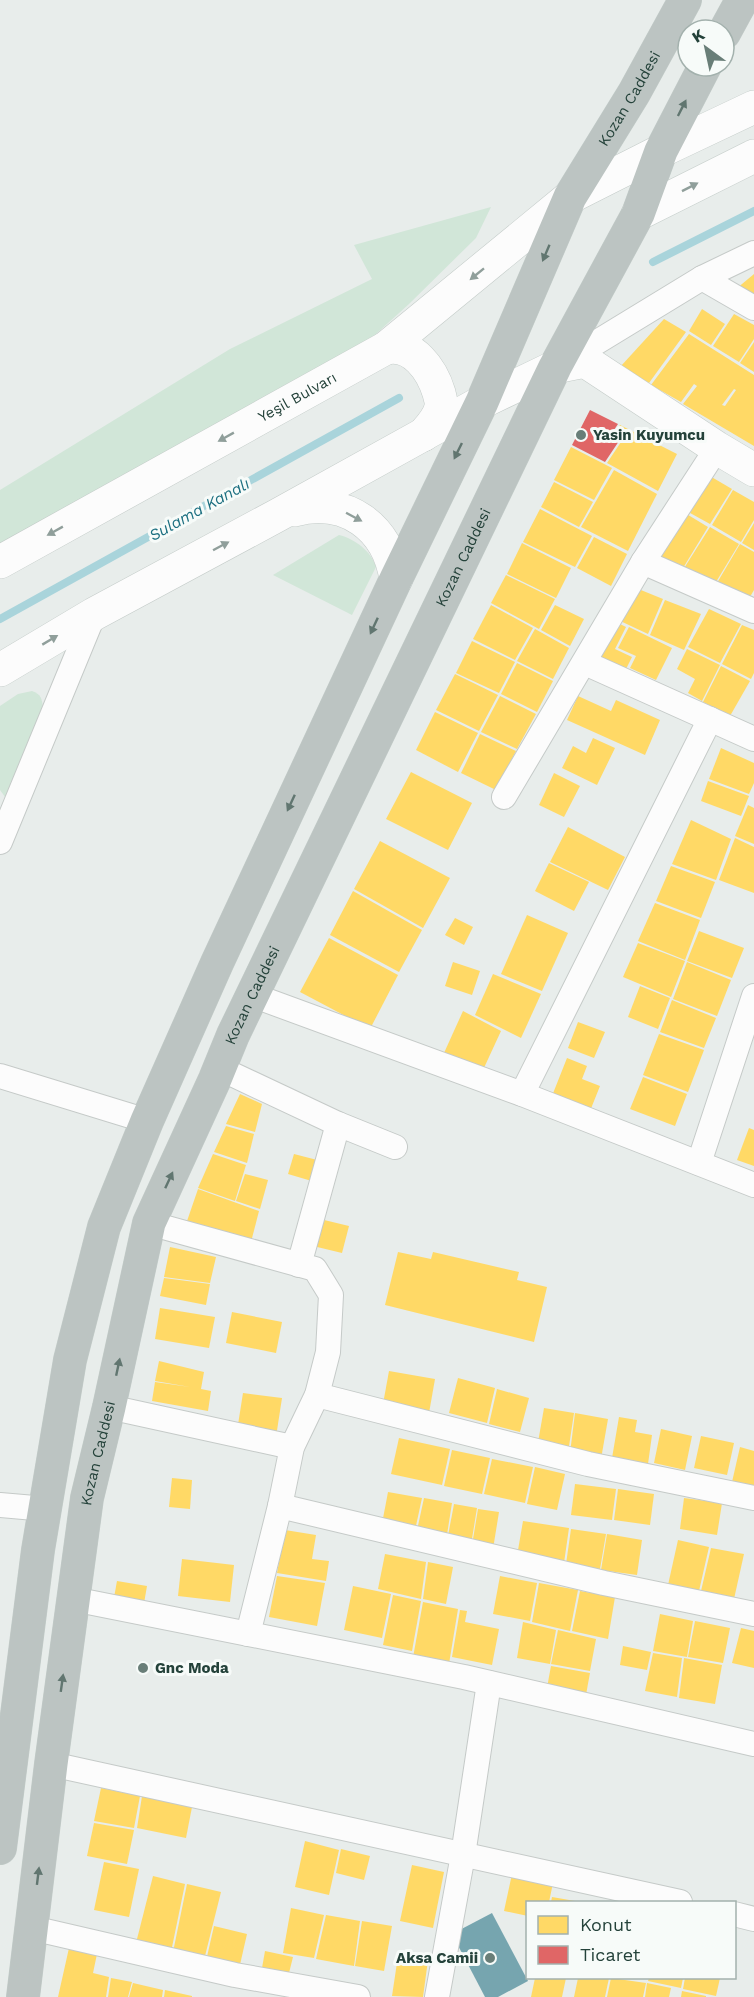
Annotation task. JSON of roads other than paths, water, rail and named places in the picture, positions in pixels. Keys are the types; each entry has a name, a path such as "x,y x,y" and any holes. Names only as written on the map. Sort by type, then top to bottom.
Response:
{"highway":[{"name":"Kozan Caddesi","path":"0,1848 7,1733 70,1360 104,1227 147,1121 217,963 396,579 482,402 570,197 634,93 685,0"},
{"path":"732,18 742,0"},
{"name":"Kozan Caddesi","path":"23,1997 51,1764 87,1498 149,1223 252,995 555,368 638,214 661,151 699,78"}],"main road":[{"name":"Yeşil Bulvarı","path":"0,562 386,348 570,197 754,107"},
{"path":"638,214 754,156"},
{"path":"386,348 395,346 421,359 437,388 442,405 437,418 423,435"},
{"path":"0,670 94,614 482,402 555,368 585,361 754,470"},
{"path":"278,515 310,506 332,507 355,516 377,535 394,566 396,579"}],"street":[{"path":"555,368 702,278 754,253"},
{"path":"702,278 754,308"},
{"path":"504,796 643,562 717,448"},
{"path":"643,562 754,611"},
{"path":"0,842 94,614"},
{"path":"585,663 754,739"},
{"path":"522,1094 710,719"},
{"path":"252,995 522,1094 754,1185"},
{"path":"699,1162 754,996"},
{"path":"219,1068 338,1124 395,1147"},
{"path":"0,1076 147,1121"},
{"path":"299,1265 338,1124"},
{"path":"149,1223 315,1269 331,1295 328,1352 317,1395 292,1447 280,1506 248,1634"},
{"path":"317,1395 588,1464 754,1498"},
{"path":"109,1407 292,1447"},
{"path":"0,1504 46,1509"},
{"path":"280,1506 604,1583 754,1614"},
{"path":"73,1599 489,1683 754,1743"},
{"path":"437,1997 463,1855 489,1683"},
{"path":"51,1764 675,1901"},
{"path":"736,1914 754,1919"},
{"path":"32,1928 235,1975 358,1997"}],"waterway":[{"path":"653,262 754,211"},
{"name":"Sulama Kanalı","path":"0,619 399,398"}],"place":[{"name":"Yasin Kuyumcu","path":"581,435"},
{"name":"Gnc Moda","path":"143,1668"},
{"name":"Aksa Camii","path":"490,1958"}]}
